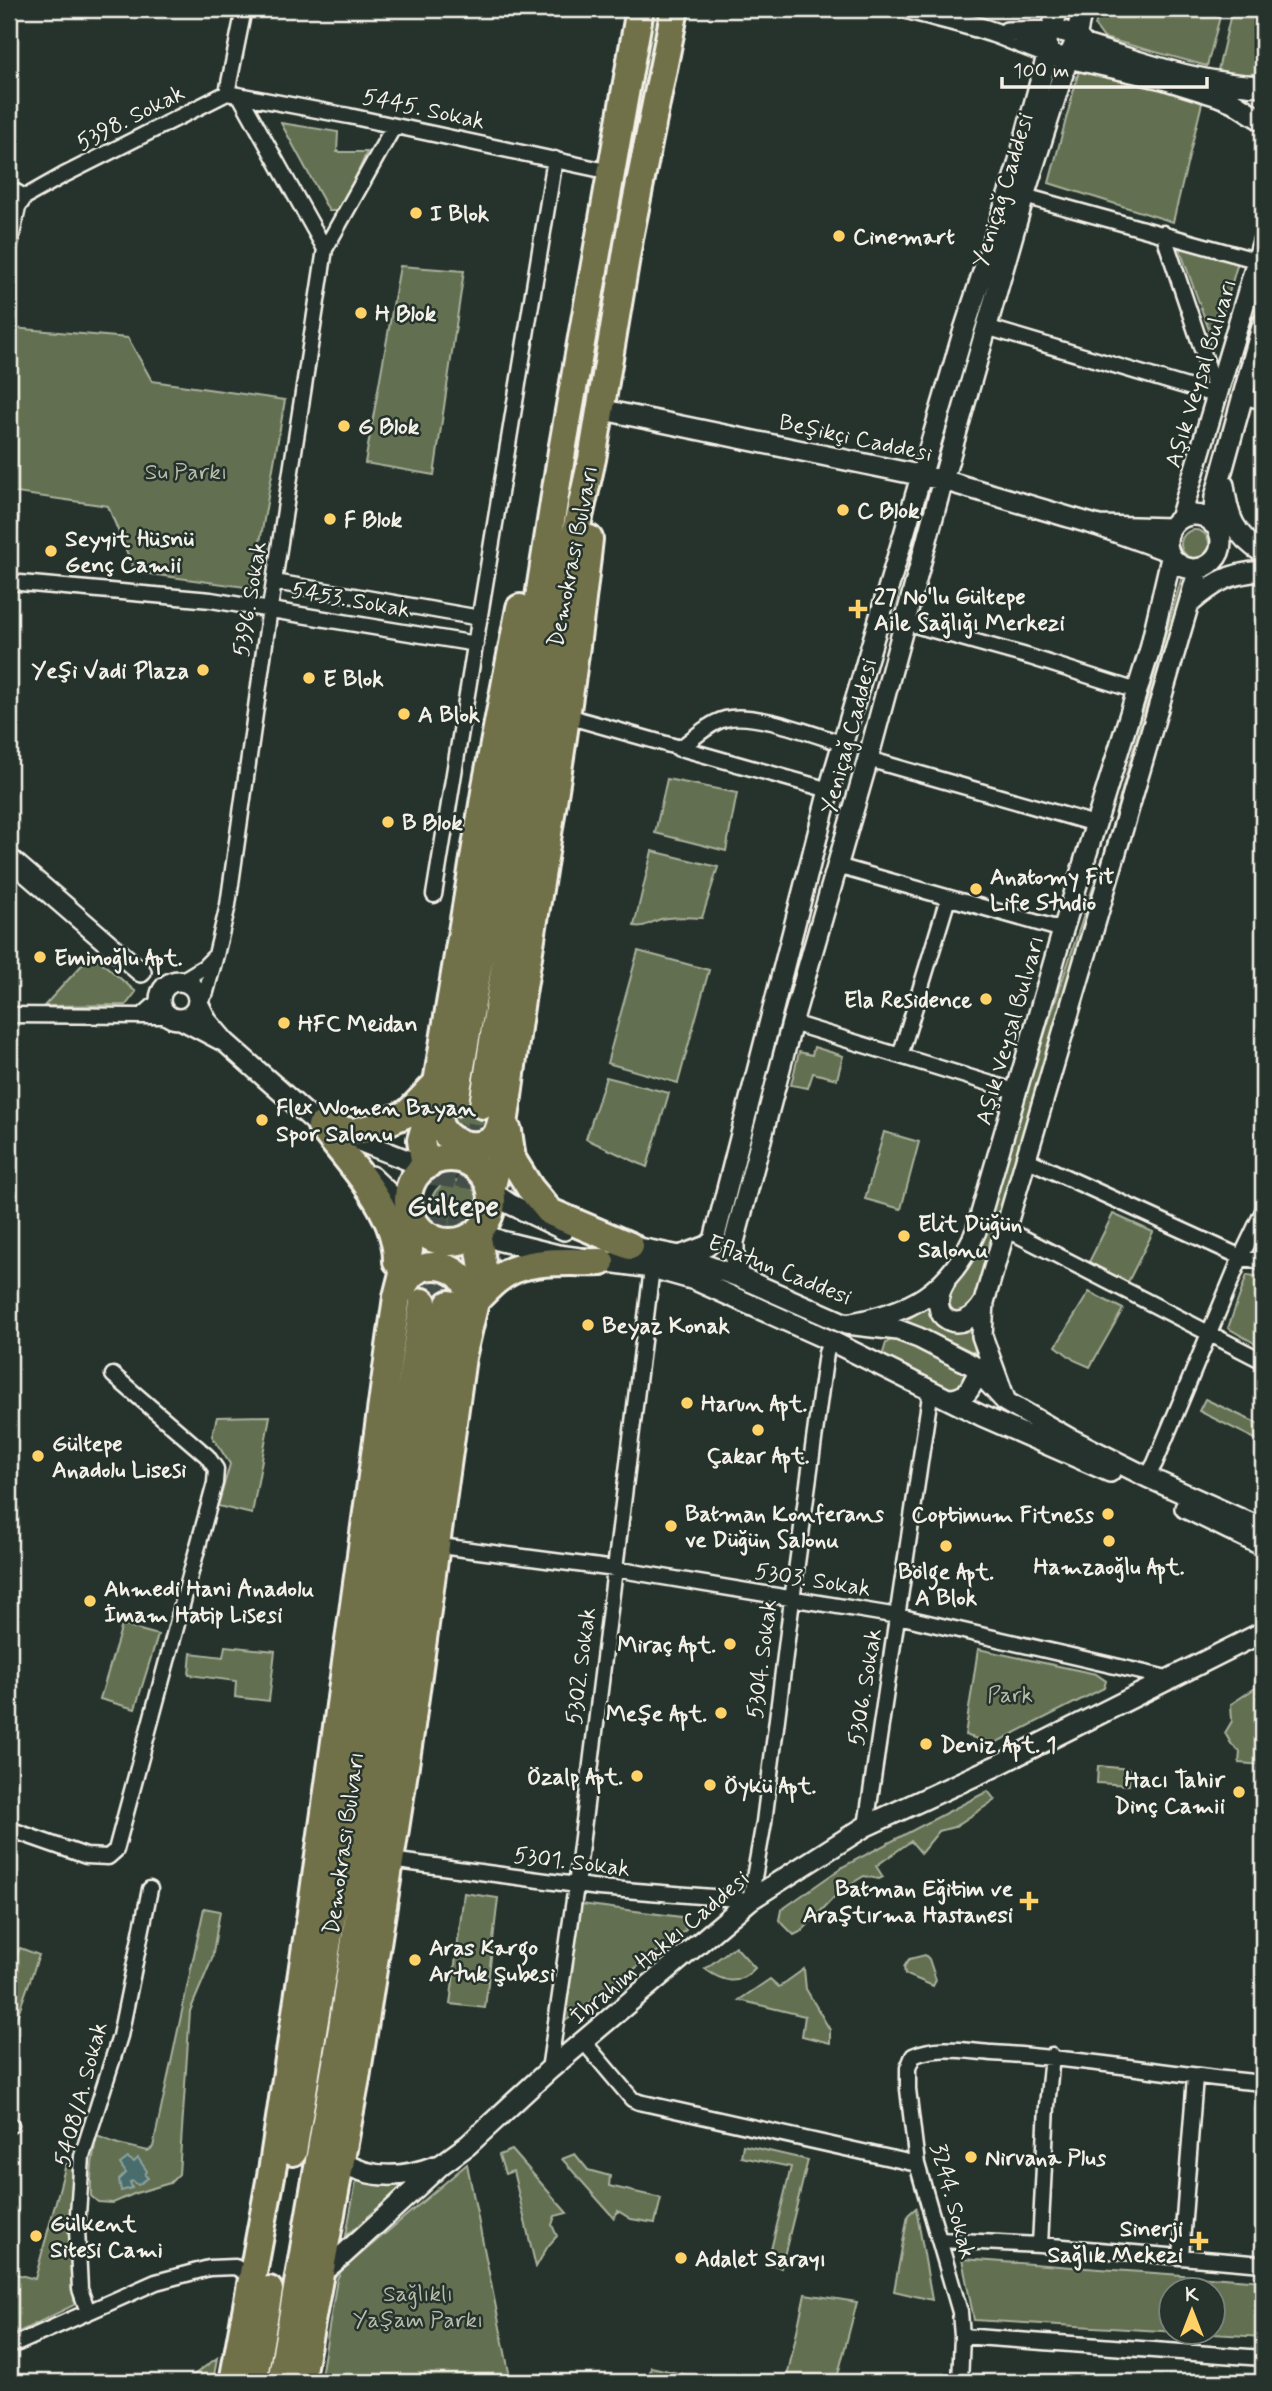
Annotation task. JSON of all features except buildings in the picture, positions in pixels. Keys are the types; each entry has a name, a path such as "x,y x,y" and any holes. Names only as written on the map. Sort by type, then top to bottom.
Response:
{"highway":[{"name":"Demokrasi Bulvarı","path":"446,1093 486,786 530,550 543,500 562,451 640,9"},
{"name":"Demokrasi Bulvarı","path":"495,1105 566,575 592,459 630,233 677,16"},
{"path":"446,1093 438,1116 441,1127 455,1142 466,1145 486,1142 496,1135 495,1105 513,1048 578,642 593,498 592,459"},
{"path":"321,1126 353,1132 375,1128 446,1093"},
{"path":"425,1167 421,1140 446,1093"},
{"path":"491,1191 481,1172 462,1160 439,1160 425,1167 412,1183 408,1204 411,1214 424,1233 434,1239 456,1242 477,1232 483,1226 491,1209 491,1191 500,1156 495,1105"},
{"path":"495,1105 512,1158 530,1188 550,1212 630,1245"},
{"path":"321,1126 384,1210 395,1236 397,1297"},
{"path":"233,2382 254,2277 311,1913 397,1297 409,1250 411,1214"},
{"path":"449,1303 483,1268 477,1232"},
{"path":"449,1303 513,1270 533,1265 601,1262"},
{"path":"300,2382 341,2161 390,1860 462,1357 449,1303 463,1280 454,1271 435,1266 422,1268 411,1274 397,1297"},
{"name":"Demokrasi Bulvarı","path":"253,2382 348,1821 449,1303"},
{"name":"Demokrasi Bulvarı","path":"281,2382 342,2028 449,1303"}],"street":[{"path":"244,9 234,94 325,250"},
{"path":"909,9 992,32 1060,59 1068,58 1163,79 1218,96 1263,121"},
{"name":"Yeniçağ Caddesi","path":"680,1255 714,1240 829,790 964,330 1017,168 1048,52 1047,40 1059,9"},
{"name":"Yeniçağ Caddesi","path":"739,1277 734,1242 792,1023 868,759 986,327 1024,196 1075,43 1082,9"},
{"path":"992,32 1062,31 1076,35 1085,45 1166,69 1236,86 1263,86"},
{"name":"5445. Sokak","path":"234,94 611,172"},
{"name":"5398. Sokak","path":"25,197 64,175 234,94"},
{"path":"325,250 394,126"},
{"path":"434,895 555,159"},
{"path":"9,188 25,197 18,207 9,248"},
{"path":"1024,196 1259,261"},
{"path":"1163,233 1218,396"},
{"name":"Aşık Veysal Bulvarı","path":"846,1324 876,1319 923,1300 948,1278 966,1255 976,1231 1063,930 1150,649 1169,554 1167,537 1175,523 1218,396 1263,241"},
{"name":"5396. Sokak","path":"198,1003 206,992 229,905 270,608 325,250"},
{"name":"Aşık Veysal Bulvarı","path":"1221,543 1220,534 1213,524 1215,497 1263,323"},
{"path":"986,327 1218,396"},
{"path":"1243,396 1263,402"},
{"name":"Beşikçi Caddesi","path":"599,410 943,480 1099,526 1169,554"},
{"path":"1222,472 1231,521 1244,540 1263,553"},
{"path":"1175,523 1193,515 1202,516 1213,524"},
{"name":"Beşikçi Caddesi","path":"1099,526 1175,523"},
{"path":"1263,560 1221,543 1220,552 1206,566 1188,605 1004,1228 984,1301 982,1335 984,1365 1006,1402 1147,1477 1263,1529"},
{"path":"1169,554 1181,567 1263,568"},
{"path":"1188,605 1223,578 1263,568"},
{"name":"5453. Sokak","path":"9,582 211,600 476,644"},
{"path":"275,582 480,618"},
{"path":"904,622 1030,657 1137,691"},
{"path":"566,714 679,749 829,790"},
{"path":"679,749 715,723 734,717 761,720 844,744"},
{"path":"868,759 1096,824"},
{"path":"9,858 141,972 170,1012 225,1042"},
{"path":"837,866 1063,930"},
{"path":"901,1056 948,898"},
{"path":"170,1012 164,988 195,974 216,956"},
{"path":"141,972 160,979 187,983 196,991 198,1003 207,1021 225,1042 321,1126 411,1214"},
{"path":"9,1015 142,1016 170,1012 192,1014 198,1003"},
{"path":"792,1023 1018,1092"},
{"path":"321,1126 425,1167"},
{"path":"1026,1159 1241,1257 1263,1262"},
{"name":"Eflatun Caddesi","path":"491,1191 540,1220 586,1239 680,1255 739,1277 846,1324 883,1328 919,1338 962,1359 984,1365"},
{"path":"1147,1477 1263,1211"},
{"path":"1004,1228 1263,1361"},
{"name":"Eflatun Caddesi","path":"477,1232 501,1241 601,1262 652,1268 695,1280 831,1341 982,1416 1132,1482 1263,1546"},
{"name":"5302. Sokak","path":"549,2070 576,1885 652,1268"},
{"path":"948,1278 939,1292 937,1302 938,1309 947,1319 960,1323 968,1321 976,1315 984,1301"},
{"path":"877,1363 877,1345 883,1328 896,1311"},
{"name":"5304. Sokak","path":"750,1900 764,1822 826,1353 831,1341"},
{"path":"950,1399 961,1399 967,1394 984,1365"},
{"path":"9,1829 86,1856 108,1857 116,1850 215,1483 216,1469 206,1456 113,1375"},
{"name":"5306. Sokak","path":"866,1826 931,1389"},
{"name":"5303. Sokak","path":"448,1547 615,1569 898,1616 1167,1678"},
{"name":"İbrahim Hakkı Caddesi","path":"320,2274 442,2164 468,2146 549,2070 750,1900 866,1826 1003,1763 1167,1678 1263,1632"},
{"name":"5301. Sokak","path":"390,1860 576,1885 750,1900"},
{"name":"5408/A. Sokak","path":"88,2312 80,2289 77,2229 82,2156 120,2036 150,1889"},
{"path":"584,2042 632,2099 639,2102 917,2164"},
{"name":"3244. Sokak","path":"960,2382 960,2312 917,2164 908,2068 913,2056 937,2049 1052,2056"},
{"path":"1040,2245 1052,2056 1195,2077 1263,2083"},
{"path":"1181,2256 1195,2077"},
{"path":"341,2161 355,2170 374,2175 415,2174 442,2164"},
{"path":"940,2240 1040,2245 1263,2264"},
{"path":"9,2344 18,2343 156,2282 209,2268 235,2267 254,2277"},
{"path":"962,2336 1263,2358"}],"green space":[{"path":"653,9 661,9 653,67 626,202 618,201 634,123"},
{"path":"1099,9 1222,9 1207,66 1104,38 1095,26"},
{"path":"1232,9 1263,11 1263,71 1235,74 1218,70"},
{"path":"1080,67 1203,99 1173,222 1049,183"},
{"path":"281,123 338,132 337,152 367,152 343,206 337,211 329,211"},
{"path":"1179,247 1238,262 1214,344"},
{"path":"400,266 464,271 434,475 365,463"},
{"name":"Su Parkı","path":"12,328 128,338 152,381 285,400 252,588 135,572 108,506 9,492 9,357"},
{"path":"9,515 19,517 12,565 9,565"},
{"path":"1195,530 1205,534 1209,544 1205,554 1195,558 1185,554 1181,544 1185,534"},
{"path":"1182,576 1190,579 974,1310 953,1316 944,1296 1032,1072 1104,854"},
{"path":"667,779 737,793 726,851 655,833"},
{"path":"652,851 718,867 702,918 671,917 634,926"},
{"path":"638,951 709,970 678,1083 607,1063"},
{"path":"92,954 136,992 126,1005 44,1006"},
{"path":"814,1047 843,1056 837,1079 813,1073 808,1088 791,1085 799,1052 812,1055"},
{"path":"606,1077 669,1093 647,1167 586,1139"},
{"path":"448,1104 495,1111 492,1121 483,1127 465,1129 454,1125"},
{"path":"884,1132 919,1142 901,1209 865,1199"},
{"path":"455,1181 472,1188 479,1205 472,1222 455,1229 438,1222 431,1205 438,1188"},
{"path":"1113,1214 1153,1232 1128,1282 1088,1264"},
{"path":"423,1274 449,1279 458,1299 409,1293"},
{"path":"1247,1275 1263,1277 1263,1348 1228,1328"},
{"path":"1089,1292 1123,1309 1090,1367 1074,1360 1056,1346"},
{"path":"932,1302 973,1326 975,1353 906,1321"},
{"path":"895,1338 965,1370 962,1385 953,1390 885,1358 883,1353 886,1343"},
{"path":"1205,1399 1263,1426 1263,1443 1199,1411"},
{"path":"270,1416 252,1514 218,1506 230,1464 212,1436 217,1417"},
{"path":"122,1625 158,1635 135,1709 100,1699"},
{"path":"225,1646 275,1651 269,1701 235,1697 236,1681 189,1675 191,1653 223,1657"},
{"name":"Park","path":"978,1649 1096,1674 1106,1681 1104,1688 993,1744 965,1735"},
{"path":"1263,1683 1263,1765 1239,1763 1240,1752 1225,1733 1232,1721 1231,1704"},
{"path":"1098,1766 1130,1769 1129,1785 1097,1783"},
{"path":"988,1791 995,1800 954,1827 939,1831 921,1853 911,1841 876,1866 883,1877 879,1879 864,1876 841,1890 802,1931 794,1935 779,1920 781,1910 844,1866"},
{"path":"464,1893 498,1898 485,2008 450,2004"},
{"path":"581,1904 681,1917 686,1930 564,2022"},
{"path":"204,1908 220,1911 212,1959 190,2011 179,2174 170,2183 113,2203 98,2202 91,2196 97,2136 148,2151 153,2147"},
{"path":"735,1946 755,1968 749,1974 730,1980 705,1969"},
{"path":"20,1948 39,1955 9,2039 9,1971"},
{"path":"925,1955 936,1980 933,1986 905,1974 904,1967 909,1959"},
{"path":"804,1969 806,1989 830,2030 830,2043 802,2036 805,2016 739,2000 770,1979 779,1987"},
{"path":"743,2145 808,2160 781,2268 768,2262 791,2167 741,2157"},
{"path":"512,2150 567,2213 555,2216 552,2225 557,2236 536,2267 513,2171 505,2174 499,2155"},
{"path":"575,2154 588,2170 610,2176 609,2186 661,2198 655,2223 631,2219 618,2211 614,2218 562,2159"},
{"path":"66,2164 77,2165 74,2305 21,2331 9,2333 9,2272 35,2279"},
{"name":"Sağlıklı Yaşam Parkı","path":"467,2164 511,2382 320,2382 337,2279 341,2271"},
{"path":"412,2179 399,2197 346,2235 356,2181 391,2182"},
{"path":"916,2208 932,2300 894,2291 908,2215"},
{"path":"962,2259 1195,2276 1156,2276 1156,2331 974,2320"},
{"path":"1226,2278 1263,2281 1263,2337 1226,2335"},
{"path":"805,2294 857,2302 836,2382 786,2382"},
{"path":"217,2358 213,2382 184,2382"},
{"path":"651,2367 718,2382 648,2382"}],"water":[{"path":"128,2158 134,2162 138,2158 147,2171 145,2175 148,2178 138,2185 130,2182 132,2188 121,2191 119,2180 126,2173 120,2164"}],"tunnel":[{"path":"423,1302 455,1102"},
{"path":"449,1304 483,1105"}],"place":[{"name":"I Blok","path":"416,213"},
{"name":"Cinemart","path":"839,236"},
{"name":"H Blok","path":"361,313"},
{"name":"G Blok","path":"344,426"},
{"name":"C Blok","path":"843,510"},
{"name":"F Blok","path":"330,519"},
{"name":"Seyyit Hüsnü Genç Camii","path":"51,551"},
{"name":"27 No'lu Gültepe Aile Sağlığı Merkezi","path":"858,609"},
{"name":"Yeşi Vadi Plaza","path":"203,670"},
{"name":"E Blok","path":"309,678"},
{"name":"A Blok","path":"404,714"},
{"name":"B Blok","path":"388,822"},
{"name":"Anatomy Fit Life Studio","path":"976,889"},
{"name":"Eminoğlu Apt.","path":"40,957"},
{"name":"Ela Residence","path":"986,999"},
{"name":"HFC Meidan","path":"284,1023"},
{"name":"Flex Women Bayan Spor Salonu","path":"262,1120"},
{"name":"Elit Düğün Salonu","path":"904,1236"},
{"name":"Beyaz Konak","path":"588,1325"},
{"name":"Harun Apt.","path":"687,1403"},
{"name":"Çakar Apt.","path":"758,1430"},
{"name":"Gültepe Anadolu Lisesi","path":"38,1456"},
{"name":"Coptimum Fitness","path":"1108,1514"},
{"name":"Batman Konferans ve Düğün Salonu","path":"671,1526"},
{"name":"Hamzaoğlu Apt.","path":"1109,1541"},
{"name":"Bölge Apt. A Blok","path":"946,1546"},
{"name":"Ahmedi Hani Anadolu İmam Hatip Lisesi","path":"90,1601"},
{"name":"Miraç Apt.","path":"730,1644"},
{"name":"Meşe Apt.","path":"721,1713"},
{"name":"Deniz Apt. 1","path":"926,1744"},
{"name":"Özalp Apt.","path":"637,1776"},
{"name":"Öykü Apt.","path":"710,1785"},
{"name":"Hacı Tahir Dinç Camii","path":"1239,1792"},
{"name":"Batman Eğitim ve Araştırma Hastanesi","path":"1029,1901"},
{"name":"Aras Kargo Artuk Şubesi","path":"415,1960"},
{"name":"Nirvana Plus","path":"971,2157"},
{"name":"Gülkent Sitesi Cami","path":"36,2236"},
{"name":"Sinerji Sağlık Mekezi","path":"1199,2241"},
{"name":"Adalet Sarayı","path":"681,2258"}],"district":[{"name":"Gültepe","path":"453,1205"}]}
